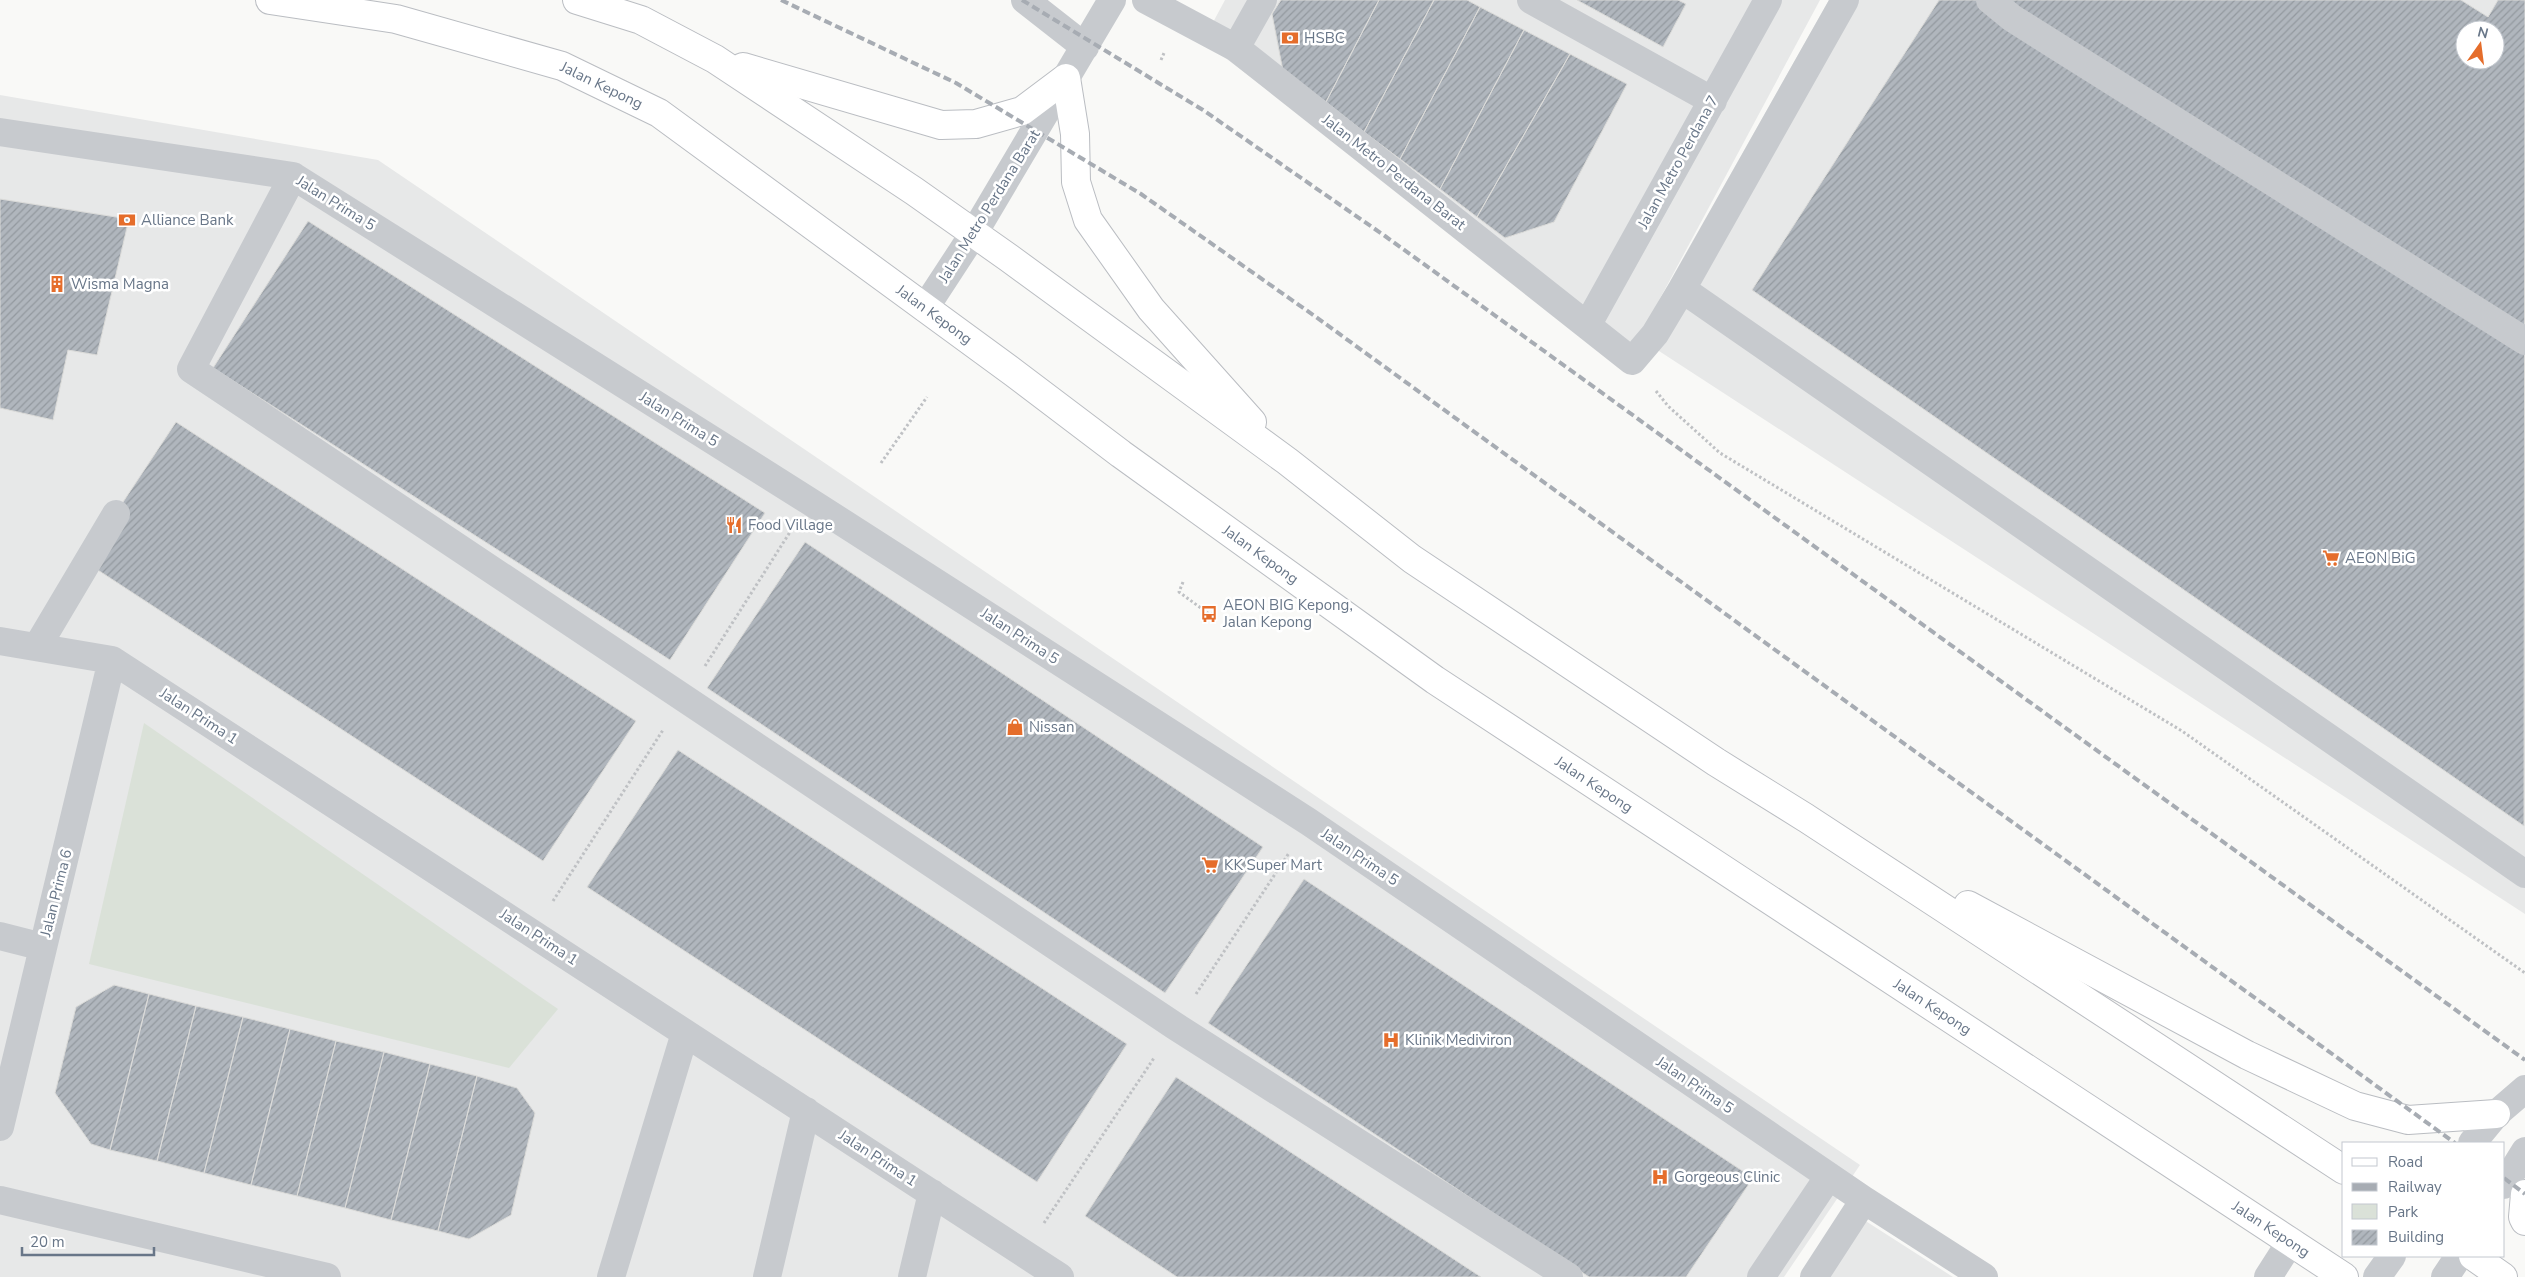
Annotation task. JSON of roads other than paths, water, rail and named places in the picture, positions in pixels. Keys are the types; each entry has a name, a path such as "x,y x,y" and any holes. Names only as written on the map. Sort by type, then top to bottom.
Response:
{"main road":[{"name":"Jalan Kepong","path":"270,0 396,19 562,66 659,113 1121,454 1435,680 2292,1240 2344,1277"},
{"path":"577,0 641,20 715,59 974,233 1286,461 1412,559 1716,762 1806,818 2342,1169"},
{"path":"715,59 941,125 976,124 1022,111 1066,78 1075,134 1076,182 1088,220 1151,309 1286,461"},
{"path":"1806,818 2247,1055 2355,1106 2408,1120 2496,1114"},
{"path":"2525,1194 2523,1217 2525,1221"},
{"path":"2474,1257 2503,1277"}],"street":[{"path":"1025,0 1085,47"},
{"name":"Jalan Metro Perdana Barat","path":"925,308 974,233 1112,0"},
{"name":"Jalan Metro Perdana Barat","path":"1146,0 1236,48 1588,324 1632,361 1654,334 1682,289"},
{"path":"1236,48 1263,0"},
{"path":"1531,0 1712,101"},
{"name":"Jalan Metro Perdana 7","path":"1588,324 1768,0"},
{"path":"1845,0 1682,289 2525,874"},
{"path":"1990,0 2012,18 2525,341"},
{"name":"Jalan Prima 5","path":"0,132 293,176 801,496 1301,817 1864,1200 1984,1277"},
{"path":"293,176 191,369 1175,1026 1569,1277"},
{"path":"37,647 116,514"},
{"name":"Jalan Prima 1","path":"0,641 112,660 1060,1277"},
{"name":"Jalan Prima 6","path":"0,1127 112,660"},
{"path":"0,936 43,947"},
{"path":"611,1277 685,1033"},
{"path":"2473,1142 2496,1114 2525,1089"},
{"path":"767,1277 806,1111"},
{"path":"2505,1183 2525,1151"},
{"path":"1761,1277 1829,1176"},
{"path":"912,1277 932,1193"},
{"path":"0,1200 327,1277"},
{"path":"1814,1277 1864,1200"},
{"path":"2268,1277 2292,1240"},
{"path":"2378,1277 2391,1257"},
{"path":"2444,1277 2457,1257"}],"railway":[{"path":"781,0 956,83 1141,194 1316,317 2454,1142"},
{"path":"1022,0 1203,110 1385,236 2525,1060"},
{"path":"2505,1179 2525,1194"}],"place":[{"name":"HSBC","path":"1290,38"},
{"name":"Alliance Bank","path":"127,220"},
{"name":"Wisma Magna","path":"57,284"},
{"name":"Food Village","path":"734,525"},
{"name":"AEON BiG","path":"2331,558"},
{"name":"AEON BIG Kepong, Jalan Kepong","path":"1209,614"},
{"name":"Nissan","path":"1015,727"},
{"name":"KK Super Mart","path":"1210,865"},
{"name":"Klinik Mediviron","path":"1391,1040"},
{"name":"Gorgeous Clinic","path":"1660,1177"}]}
